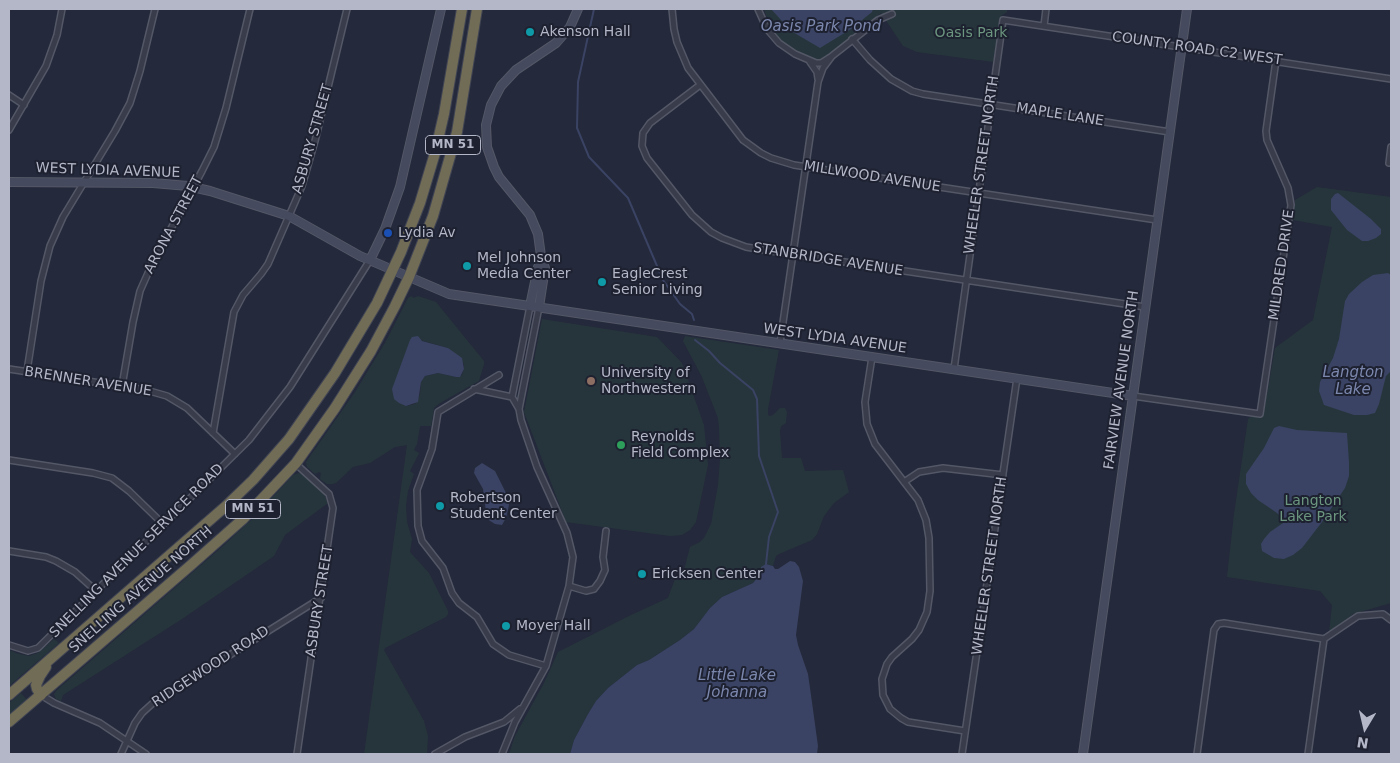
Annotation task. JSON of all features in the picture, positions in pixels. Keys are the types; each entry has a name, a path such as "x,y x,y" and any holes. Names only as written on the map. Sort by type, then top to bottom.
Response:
{"highway":[{"name":"SNELLING AVENUE NORTH","path":"9,695 208,523 273,458 289,439 335,373 364,326 393,270 420,203 435,153 449,89 462,9"},
{"name":"SNELLING AVENUE NORTH","path":"9,722 218,542 249,512 296,463 354,380 388,321 410,277 433,216 457,132 477,9"},
{"path":"41,694 36,685 54,656"}],"street":[{"path":"9,130 39,80 49,58 57,35 62,9"},
{"path":"27,371 47,255 63,217 119,125 130,103 140,71 154,9"},
{"name":"ARONA STREET","path":"122,386 134,314 140,291 152,264 210,155 221,126 250,9"},
{"name":"ASBURY STREET","path":"213,432 234,312 242,295 262,274 268,264 310,160 347,9"},
{"path":"370,260 385,229 400,187 441,9"},
{"path":"519,409 545,268 542,262 535,224 524,206 499,176 494,167 487,147 486,126 491,105 501,86 516,70 556,43 570,27 578,9"},
{"name":"MILLWOOD AVENUE","path":"672,9 679,49 688,68 734,129 751,147 766,156 782,162 806,167 1157,220"},
{"path":"758,9 772,37 786,49 816,63 821,63 832,56 883,17 892,14"},
{"path":"1044,26 1046,9"},
{"name":"FAIRVIEW AVENUE NORTH","path":"1083,754 1187,9"},
{"name":"COUNTY ROAD C2 WEST","path":"1003,20 1391,79"},
{"name":"WHEELER STREET NORTH","path":"954,369 1003,20"},
{"name":"MAPLE LANE","path":"852,39 881,71 907,88 929,95 1170,132"},
{"path":"818,82 823,68 832,56"},
{"path":"780,343 818,82 818,75 814,66 806,59"},
{"name":"MILDRED DRIVE","path":"1260,414 1291,206 1288,188 1267,140 1266,130 1276,60"},
{"name":"STANBRIDGE AVENUE","path":"700,85 650,123 643,133 644,152 683,205 711,232 727,240 746,247 793,255 1145,307"},
{"path":"9,95 24,105"},
{"path":"1389,163 1391,147"},
{"name":"WEST LYDIA AVENUE","path":"9,182 153,183 194,187 210,191 289,216 370,260 449,294 1260,414"},
{"name":"SNELLING AVENUE SERVICE ROAD","path":"9,646 28,651 38,648 235,454 263,423 286,393 370,260"},
{"path":"502,754 522,708 546,666 569,586 573,557 567,534 537,467 519,409 512,397 538,266 542,262"},
{"path":"872,357 865,402 867,424 875,444 918,500 926,520 929,538 929,601 927,612 919,630 887,664 882,679 883,695 895,714 908,722 965,731"},
{"name":"BRENNER AVENUE","path":"9,369 156,392 177,401 195,415 235,454"},
{"path":"499,375 438,412 432,449 417,490 418,526 422,542 443,568 452,593 458,603 477,617 493,644 509,655 546,666"},
{"name":"WHEELER STREET NORTH","path":"962,754 1017,378"},
{"path":"474,389 512,397"},
{"path":"9,460 94,473 112,478 129,491 163,524"},
{"name":"ASBURY STREET","path":"296,463 329,494 333,514 297,754"},
{"path":"904,482 919,472 943,468 1003,475"},
{"path":"569,586 586,591 594,589 600,581 605,570 603,557 606,531"},
{"path":"9,551 46,557 56,561 75,572 95,590"},
{"name":"RIDGEWOOD ROAD","path":"121,754 126,740 142,713 153,703 321,598"},
{"path":"1197,754 1214,630 1218,624 1224,623 1324,638 1358,616 1383,614 1391,620"},
{"path":"1308,754 1324,638"},
{"path":"41,694 54,703 100,723 146,754"},
{"path":"435,754 465,737 504,722 522,708"},
{"path":"504,722 511,731"}],"green space":[{"name":"Oasis Park","path":"764,9 1007,9 1007,12 1001,16 993,62 917,52 903,46 881,13 824,59 815,60 787,46 775,34"},
{"name":"Langton Lake Park","path":"1317,187 1391,197 1391,603 1353,614 1329,633 1332,605 1320,591 1227,577 1248,419 1265,406 1275,348 1313,320 1332,227 1293,220 1295,200"},
{"path":"418,296 436,302 484,361 484,364 479,381 434,408 431,426 420,426 414,450 419,453 410,471 414,474 408,491 406,506 407,522 412,539 410,552 429,573 448,614 446,617 384,650 424,721 428,736 427,754 364,754 407,445 395,447 370,463 353,467 336,483 332,484 327,484 320,479 321,473 315,474 307,467 306,462 355,392 386,341 408,298","holes":["420,340 448,348 464,364 462,375 456,377 438,373 425,376 421,382 420,394 415,404 406,406"]},
{"name":"Reynolds Field Complex","path":"542,319 657,337 682,363 704,425 708,465 696,522 690,530 682,535 670,536 566,522 524,412"},
{"path":"685,336 779,350 768,415 773,415 780,408 785,408 787,412 786,423 781,426 780,431 782,458 801,458 805,471 843,470 849,492 834,503 824,516 817,534 812,540 776,556 773,566 766,564 761,576 753,583 722,597 710,608 694,629 649,660 637,665 608,688 596,701 588,714 574,740 570,754 509,754 515,736 544,683 558,652 668,598 675,579 683,574 690,547 704,538 711,524 718,485 720,459 718,418 702,377 683,341"},
{"path":"303,474 324,494 328,503 285,535 274,556 182,619 63,695 61,701 56,699 54,694 57,690 223,546 252,519 293,475"},
{"path":"54,639 59,643 9,686 9,650 29,656 38,653"},
{"path":"21,693 27,700 9,716 9,703"}],"water":[{"name":"Oasis Park Pond","path":"771,9 873,9 872,12 851,29 820,48 791,31"},
{"path":"1338,193 1371,219 1381,229 1381,234 1368,241 1362,241 1347,230 1331,210 1331,199"},
{"name":"Langton Lake","path":"1388,273 1391,275 1391,371 1386,376 1375,413 1354,415 1324,405 1319,391 1320,382 1333,358 1339,339 1345,301 1349,294 1362,282 1373,275"},
{"path":"418,336 422,341 448,348 458,355 462,358 464,369 460,377 438,373 425,376 421,382 418,402 406,406 394,399 392,389 410,340 412,337"},
{"path":"1279,426 1297,430 1347,433 1349,462 1349,476 1345,488 1302,548 1284,559 1274,558 1262,551 1261,544 1270,532 1283,523 1284,520 1258,500 1246,484 1246,474 1264,448 1274,428"},
{"path":"482,463 495,471 507,495 509,505 502,525 495,524 487,519 483,489 474,473 475,468"},
{"name":"Little Lake Johanna","path":"790,561 795,562 799,567 803,581 796,635 808,674 818,746 817,754 570,754 574,740 588,714 596,701 608,688 637,665 649,660 694,629 710,608 722,597 753,583 761,576 761,567 766,564 778,569"}],"waterway":[{"path":"594,9 578,82 577,128 589,157 628,198 663,280 680,304 692,314 694,320"},
{"path":"695,340 753,390 757,399 759,456 778,512 769,537 766,564"}],"place":[{"name":"Akenson Hall","path":"530,32"},
{"name":"Lydia Av","path":"388,233"},
{"name":"Mel Johnson Media Center","path":"467,266"},
{"name":"EagleCrest Senior Living","path":"602,282"},
{"name":"University of Northwestern","path":"591,381"},
{"name":"Reynolds Field Complex","path":"621,445"},
{"name":"Robertson Student Center","path":"440,506"},
{"name":"Ericksen Center","path":"642,574"},
{"name":"Moyer Hall","path":"506,626"}]}
